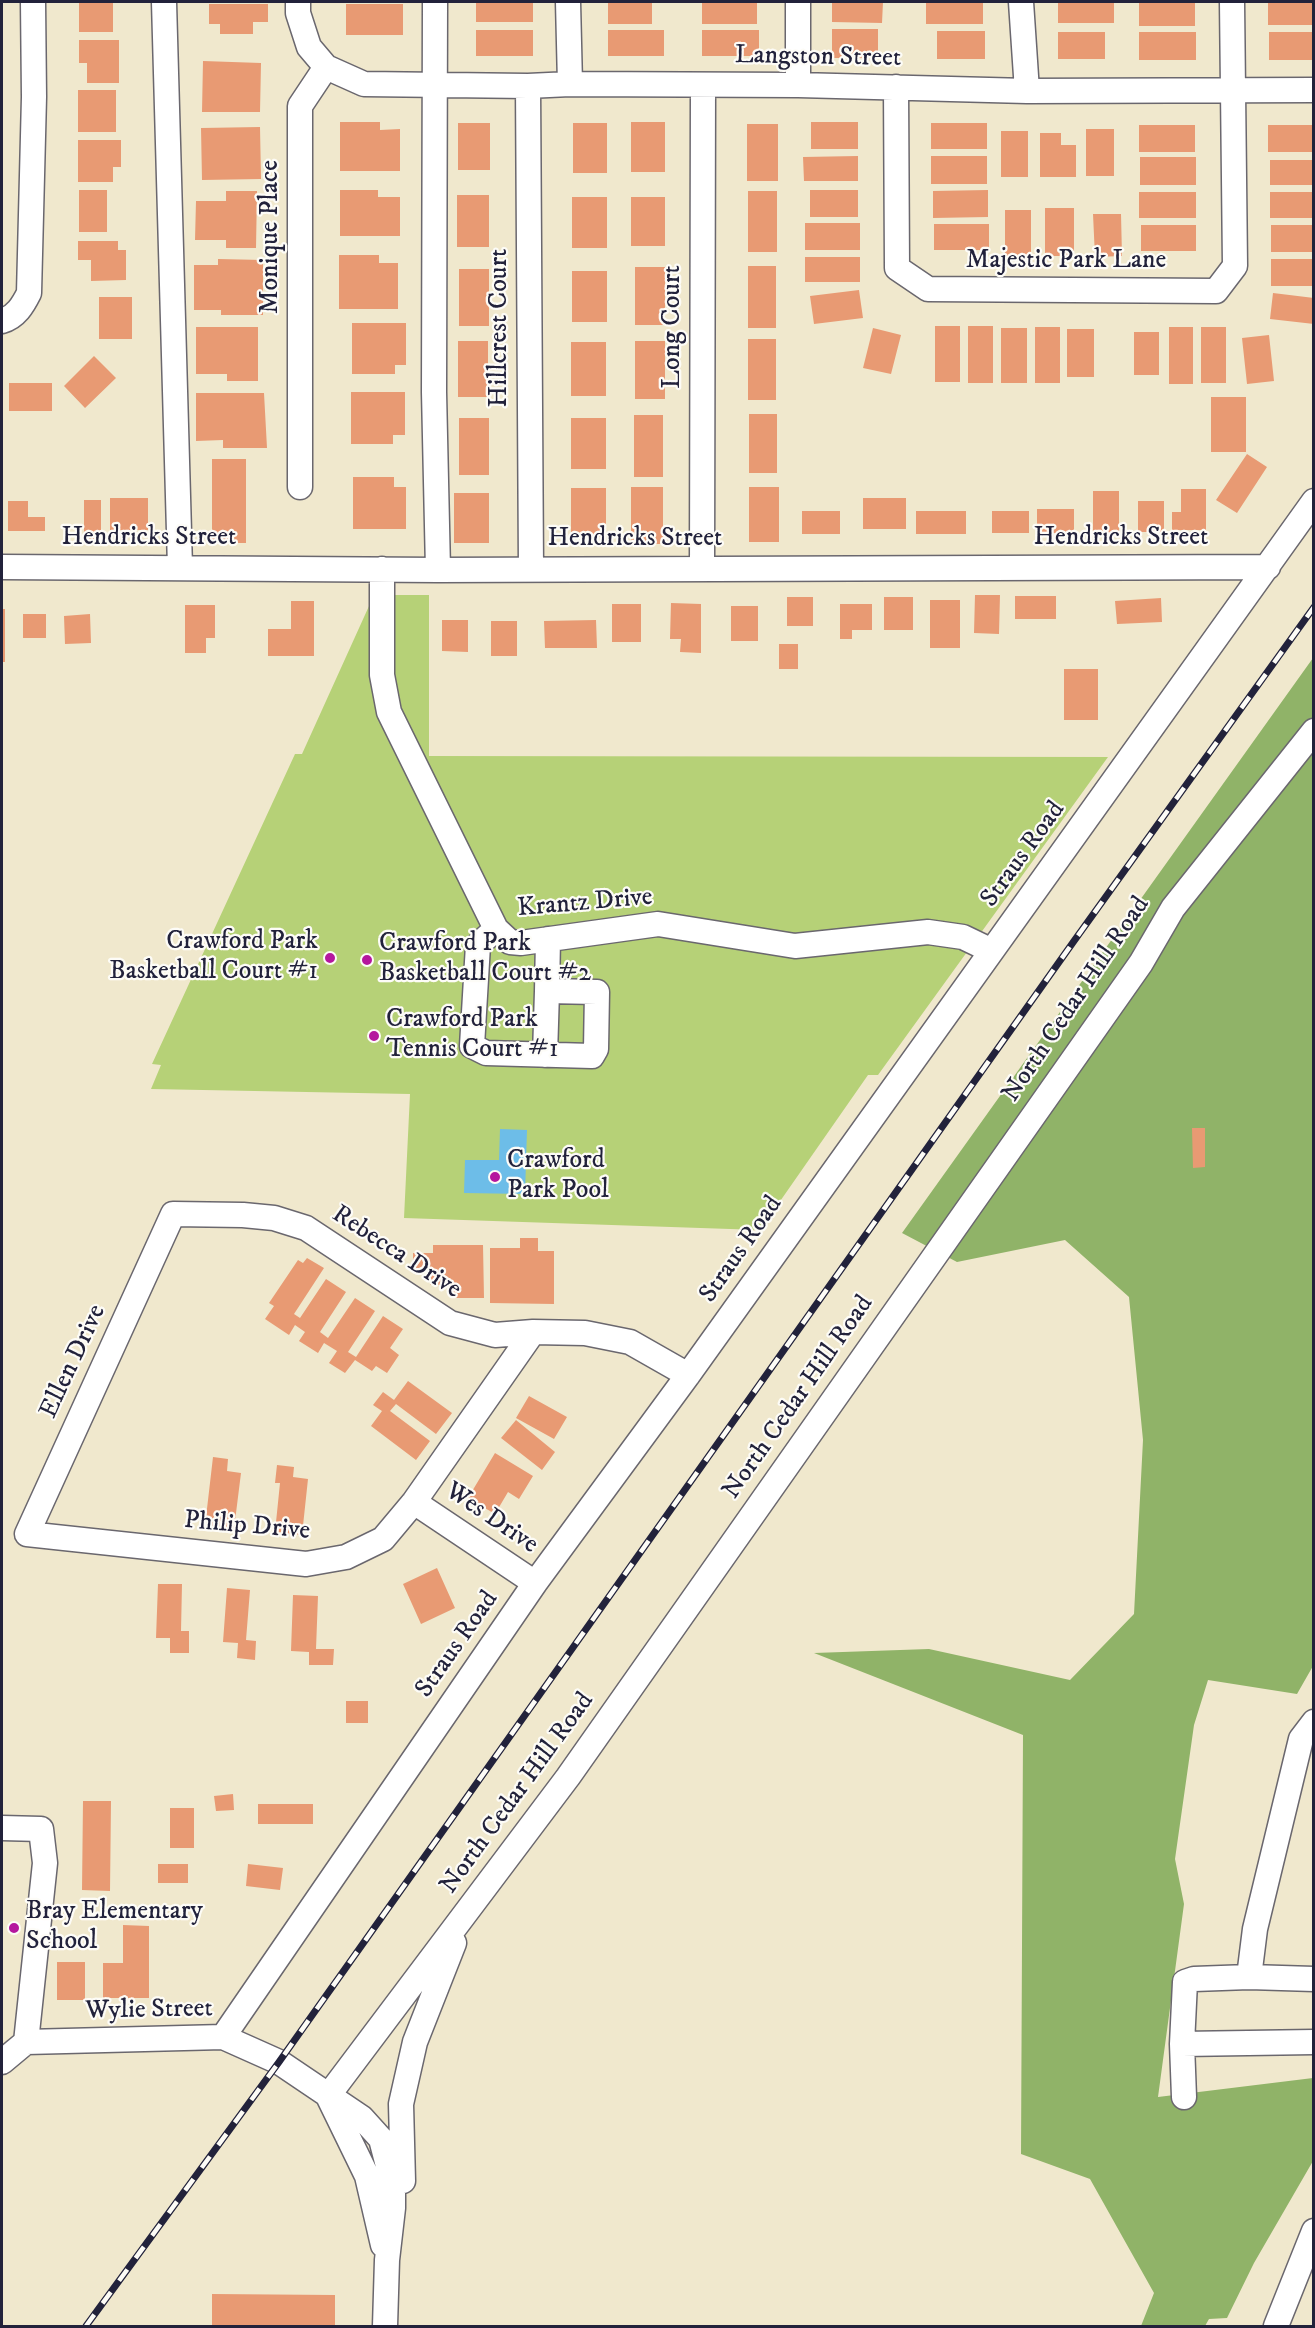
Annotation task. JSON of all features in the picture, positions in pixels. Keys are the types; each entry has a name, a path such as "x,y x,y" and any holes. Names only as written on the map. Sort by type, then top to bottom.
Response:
{"street":[{"path":"2,321 9,319 21,308 29,293 34,97 33,2"},
{"path":"164,2 180,567"},
{"path":"298,2 298,13 309,47 326,67"},
{"path":"435,2 434,392 438,570"},
{"path":"568,2 570,84"},
{"path":"798,2 798,85"},
{"path":"1021,2 1027,91"},
{"path":"1232,2 1233,90"},
{"name":"Langston Street","path":"326,67 364,84 798,85 1027,91 1314,90"},
{"name":"Monique Place","path":"300,487 300,106 326,67"},
{"name":"Long Court","path":"702,568 703,85"},
{"name":"Hillcrest Court","path":"528,86 531,569"},
{"name":"Majestic Park Lane","path":"896,87 897,268 928,289 1216,291 1235,266 1233,90"},
{"name":"Straus Road","path":"223,2037 535,1583 688,1375 990,950 1314,501"},
{"name":"Hendricks Street","path":"2,567 438,570 1268,567"},
{"name":"Krantz Drive","path":"382,569 382,675 389,712 496,929 510,942 521,943 658,924 795,946 927,932 963,937 990,950"},
{"name":"North Cedar Hill Road","path":"328,2096 575,1767 1141,963 1173,908 1314,731"},
{"path":"496,929 477,945 472,1046 486,1053 592,1056 596,1048 597,992 547,991"},
{"path":"545,1055 548,939"},
{"name":"Rebecca Drive","path":"173,1214 274,1218 306,1228 450,1323 495,1335 533,1332 585,1333 630,1342 688,1375"},
{"name":"Ellen Drive","path":"27,1534 173,1214"},
{"name":"Philip Drive","path":"27,1534 306,1564 346,1557 382,1539 414,1502 533,1332"},
{"name":"Wes Drive","path":"414,1502 535,1583"},
{"path":"1249,1977 1255,1929 1301,1738 1314,1722"},
{"path":"2,1828 41,1829 45,1863 26,2042 2,2062"},
{"path":"387,2260 405,2224 401,2104 415,2042 467,1911"},
{"path":"1184,2097 1182,2044 1185,1982 1194,1979 1249,1977 1314,1979"},
{"name":"Wylie Street","path":"26,2042 223,2037 279,2062 362,2118 381,2139 393,2185 385,2326"},
{"path":"1182,2044 1314,2043"},
{"path":"1276,2326 1314,2231"}],"green space":[{"path":"374,595 429,595 429,756 1108,757 878,1075 868,1075 760,1230 404,1218 410,1094 151,1089 161,1065 152,1064 295,754 302,754"},
{"path":"1313,658 1313,1666 1297,1694 1208,1680 1194,1725 1175,1859 1184,1904 1158,2097 1313,2078 1313,2161 1254,2263 1227,2318 1209,2319 1205,2326 1141,2326 1154,2293 1090,2179 1021,2154 1023,1735 814,1653 929,1649 1070,1680 1134,1614 1143,1440 1129,1297 1065,1240 957,1262 902,1233"}],"water":[{"name":"Crawford Park Pool","path":"500,1129 527,1130 525,1194 464,1193 465,1160 499,1160"}],"building":[{"path":"79,2 113,2 113,32 79,32"},
{"path":"476,2 533,2 533,22 476,22"},
{"path":"608,2 652,2 652,24 608,24"},
{"path":"702,2 757,2 757,24 702,24"},
{"path":"832,2 883,2 882,23 832,22"},
{"path":"926,2 983,2 983,24 926,24"},
{"path":"1058,2 1114,2 1114,23 1058,23"},
{"path":"1139,2 1195,2 1195,26 1139,26"},
{"path":"1268,2 1314,2 1314,25 1268,25"},
{"path":"209,4 268,4 268,22 253,22 253,34 220,34 220,24 209,24"},
{"path":"346,4 403,4 403,35 346,35"},
{"path":"832,29 878,29 878,58 832,58"},
{"path":"476,30 533,30 533,56 476,56"},
{"path":"608,30 664,30 664,56 608,56"},
{"path":"702,30 759,30 759,56 702,56"},
{"path":"937,31 985,31 985,59 937,59"},
{"path":"1058,32 1105,32 1105,59 1058,59"},
{"path":"1139,32 1196,32 1196,60 1139,60"},
{"path":"1269,32 1314,32 1314,60 1269,60"},
{"path":"79,40 119,40 119,83 87,83 87,63 79,63"},
{"path":"203,61 261,63 260,112 202,112"},
{"path":"78,90 116,90 116,132 78,132"},
{"path":"340,122 380,122 380,130 400,129 400,171 340,171"},
{"path":"631,122 665,122 665,172 631,172"},
{"path":"811,122 858,122 858,149 811,149"},
{"path":"458,123 490,123 490,170 458,170"},
{"path":"573,123 607,123 607,173 573,173"},
{"path":"931,123 987,123 987,149 931,149"},
{"path":"747,124 778,124 778,181 747,181"},
{"path":"1139,125 1195,125 1195,152 1139,152"},
{"path":"1268,125 1314,125 1314,152 1268,152"},
{"path":"260,127 261,179 202,180 201,128"},
{"path":"1086,129 1114,129 1114,176 1086,176"},
{"path":"1001,131 1028,131 1028,177 1001,177"},
{"path":"1040,133 1061,133 1061,145 1076,145 1076,177 1040,177"},
{"path":"78,140 121,140 121,167 113,167 113,182 78,182"},
{"path":"858,156 858,181 804,181 803,157"},
{"path":"931,156 987,156 987,184 931,184"},
{"path":"1140,157 1196,157 1196,185 1140,185"},
{"path":"1270,160 1314,160 1314,185 1270,185"},
{"path":"79,190 107,190 107,232 79,232"},
{"path":"340,190 378,190 378,197 400,197 400,236 340,236"},
{"path":"810,190 858,190 858,217 810,217"},
{"path":"988,190 988,217 933,218 933,191"},
{"path":"226,191 257,191 256,248 226,248 226,240 195,240 196,201 226,201"},
{"path":"748,191 777,191 777,252 748,252"},
{"path":"1139,192 1196,192 1196,218 1139,218"},
{"path":"1270,192 1314,192 1314,218 1270,218"},
{"path":"457,195 489,195 489,247 457,247"},
{"path":"572,197 607,197 607,248 572,248"},
{"path":"631,197 665,197 665,246 631,246"},
{"path":"1045,208 1074,208 1074,256 1045,256"},
{"path":"1005,210 1031,210 1031,256 1005,256"},
{"path":"1093,214 1121,214 1122,256 1095,257"},
{"path":"805,223 860,223 860,250 805,250"},
{"path":"934,224 989,224 989,250 934,250"},
{"path":"1141,225 1196,225 1196,251 1141,251"},
{"path":"1271,225 1314,225 1314,252 1271,252"},
{"path":"78,241 118,241 118,250 126,250 126,280 91,281 91,260 78,260"},
{"path":"339,255 379,255 379,263 398,263 398,309 339,309"},
{"path":"805,257 860,257 860,282 805,282"},
{"path":"218,259 263,260 263,315 221,315 221,310 194,310 194,265 218,265"},
{"path":"1271,259 1314,259 1314,286 1271,286"},
{"path":"748,266 776,266 776,328 748,328"},
{"path":"635,267 665,267 665,325 635,325"},
{"path":"459,269 489,269 489,326 459,326"},
{"path":"572,271 607,271 607,322 572,322"},
{"path":"859,290 863,318 814,324 810,296"},
{"path":"1273,293 1314,298 1314,324 1270,319"},
{"path":"99,297 132,297 132,339 99,339"},
{"path":"352,323 406,323 406,365 395,365 395,374 352,374"},
{"path":"935,326 960,326 960,382 935,382"},
{"path":"968,326 993,326 993,383 968,383"},
{"path":"196,327 258,327 258,381 227,381 227,374 196,374"},
{"path":"1035,327 1060,327 1060,383 1035,383"},
{"path":"1169,327 1193,327 1193,384 1169,384"},
{"path":"1201,327 1226,327 1226,383 1201,383"},
{"path":"873,328 901,335 891,374 863,368"},
{"path":"1001,328 1027,328 1027,383 1001,383"},
{"path":"1067,329 1094,329 1094,377 1067,377"},
{"path":"1134,332 1159,332 1159,375 1134,375"},
{"path":"1269,335 1274,381 1247,384 1242,338"},
{"path":"748,339 776,339 776,400 748,400"},
{"path":"458,341 488,341 488,397 458,397"},
{"path":"635,341 665,341 665,399 635,399"},
{"path":"571,342 606,342 606,396 571,396"},
{"path":"94,356 116,378 85,408 64,386"},
{"path":"9,383 52,383 52,411 9,411"},
{"path":"351,392 405,392 405,435 393,435 393,444 351,444"},
{"path":"196,393 264,393 267,448 223,448 223,440 196,441"},
{"path":"1211,397 1246,397 1246,452 1211,452"},
{"path":"749,414 777,414 777,473 749,473"},
{"path":"634,415 663,415 663,477 634,477"},
{"path":"459,418 489,418 489,475 459,475"},
{"path":"571,418 606,418 606,469 571,469"},
{"path":"1247,454 1267,467 1237,513 1216,500"},
{"path":"212,459 246,459 246,543 212,543"},
{"path":"353,477 394,477 394,487 406,487 406,529 353,529"},
{"path":"631,487 663,487 663,544 631,544"},
{"path":"749,487 779,487 779,542 749,542"},
{"path":"571,488 606,488 606,537 571,537"},
{"path":"1181,489 1206,489 1206,530 1172,530 1172,512 1181,512"},
{"path":"1093,491 1119,491 1119,534 1093,534"},
{"path":"454,493 489,493 489,543 454,543"},
{"path":"110,498 148,498 148,530 110,530"},
{"path":"863,498 906,498 906,529 863,529"},
{"path":"84,500 101,500 101,539 84,539"},
{"path":"8,501 28,501 28,517 45,517 45,531 8,531"},
{"path":"1138,501 1164,501 1164,532 1138,532"},
{"path":"1037,509 1074,509 1074,533 1037,533"},
{"path":"802,511 840,511 840,534 802,534"},
{"path":"916,511 966,511 966,534 916,534"},
{"path":"992,511 1029,511 1029,533 992,533"},
{"path":"975,595 1000,595 999,634 974,633"},
{"path":"1015,596 1056,596 1056,619 1015,619"},
{"path":"787,597 813,597 813,626 787,626"},
{"path":"884,597 913,597 913,630 884,630"},
{"path":"1161,598 1162,622 1117,624 1115,601"},
{"path":"930,600 960,600 960,648 930,648"},
{"path":"291,601 314,601 314,656 268,656 268,629 291,629"},
{"path":"671,603 701,604 701,653 680,652 681,639 670,639"},
{"path":"612,604 641,604 641,642 612,642"},
{"path":"840,604 872,604 872,630 852,630 852,639 840,639"},
{"path":"185,605 215,605 215,638 206,638 206,653 185,653"},
{"path":"731,606 758,606 758,641 731,641"},
{"path":"2,609 5,609 5,662 2,662"},
{"path":"23,614 46,614 46,638 23,638"},
{"path":"90,614 91,643 65,644 64,616"},
{"path":"442,620 468,620 468,652 442,651"},
{"path":"596,620 597,648 545,648 544,621"},
{"path":"491,621 517,621 517,656 491,656"},
{"path":"779,644 798,644 798,669 779,669"},
{"path":"1064,669 1098,669 1098,720 1064,720"},
{"path":"1192,1128 1205,1128 1205,1167 1193,1168"},
{"path":"520,1238 538,1238 538,1251 554,1251 554,1304 490,1303 490,1248 520,1248"},
{"path":"433,1245 483,1245 484,1298 453,1298 453,1285 430,1285 430,1270 413,1270 413,1253 433,1253"},
{"path":"307,1258 324,1268 294,1314 300,1318 326,1279 346,1292 320,1332 328,1338 355,1298 375,1311 348,1352 356,1357 383,1316 403,1329 390,1348 399,1355 387,1373 376,1366 372,1371 355,1360 345,1373 329,1363 337,1351 324,1343 318,1353 299,1341 305,1332 295,1325 289,1335 265,1319 274,1306 269,1303 298,1260 303,1263"},
{"path":"408,1381 452,1413 436,1434 396,1404 390,1411 430,1441 416,1460 371,1426 382,1411 373,1405 383,1392 394,1400"},
{"path":"529,1396 567,1417 554,1439 516,1418"},
{"path":"516,1420 555,1452 542,1470 501,1438"},
{"path":"495,1453 533,1476 519,1499 508,1492 495,1514 468,1498"},
{"path":"213,1457 228,1459 227,1471 241,1473 234,1529 205,1526"},
{"path":"277,1465 294,1467 293,1477 308,1479 302,1535 275,1532 280,1483 275,1483"},
{"path":"437,1568 455,1608 421,1624 403,1584"},
{"path":"158,1584 182,1584 181,1631 189,1631 189,1653 170,1653 170,1638 156,1638"},
{"path":"227,1588 250,1590 246,1640 256,1641 255,1660 237,1658 238,1643 223,1642"},
{"path":"293,1595 318,1596 316,1649 334,1649 333,1665 309,1665 309,1652 291,1651"},
{"path":"346,1701 368,1701 368,1723 346,1723"},
{"path":"233,1794 234,1810 216,1811 214,1796"},
{"path":"83,1801 111,1801 110,1891 82,1890"},
{"path":"258,1804 313,1804 313,1824 258,1824"},
{"path":"170,1808 194,1808 194,1848 170,1848"},
{"path":"158,1864 188,1864 188,1883 158,1883"},
{"path":"248,1864 283,1868 280,1890 246,1886"},
{"path":"123,1925 149,1926 149,1998 103,1998 103,1963 123,1963"},
{"path":"57,1962 85,1962 85,2000 57,2000"},
{"path":"212,2294 335,2295 335,2326 212,2326"}],"railway":[{"path":"86,2326 279,2062 1074,941 1314,607"}],"place":[{"name":"Crawford Park Basketball Court #1","path":"330,958"},
{"name":"Crawford Park Basketball Court #2","path":"367,960"},
{"name":"Crawford Park Tennis Court #1","path":"374,1036"},
{"name":"Crawford Park Pool","path":"495,1177"},
{"name":"Bray Elementary School","path":"14,1928"}]}
